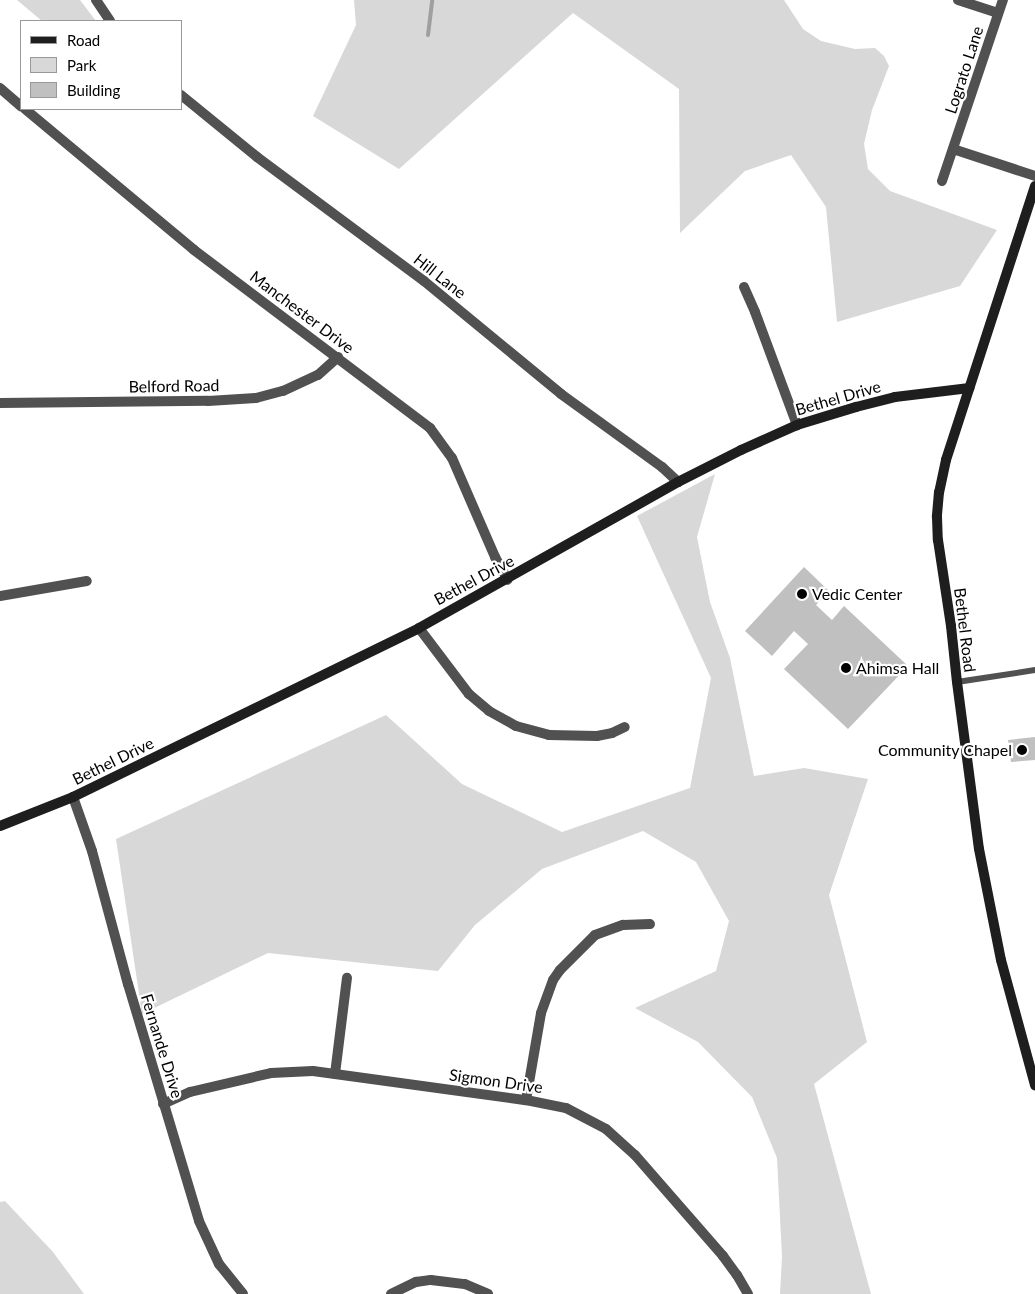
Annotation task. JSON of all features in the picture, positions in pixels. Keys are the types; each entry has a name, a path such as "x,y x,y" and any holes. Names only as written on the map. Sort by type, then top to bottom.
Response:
{"street":[{"path":"96,0 109,20"},
{"path":"958,0 998,14"},
{"name":"Lograto Lane","path":"942,181 1002,0"},
{"path":"0,88 20,105"},
{"name":"Hill Lane","path":"182,96 257,158 424,281 561,394 662,467 678,482"},
{"name":"Manchester Drive","path":"26,110 194,250 421,420 440,439 452,458 495,557 508,580"},
{"path":"953,149 1035,176"},
{"name":"Bethel Road","path":"1035,186 946,460 939,492 937,517 938,540 980,849 991,912 1021,1037 1034,1072 1035,1085"},
{"path":"744,287 756,312 797,425"},
{"name":"Belford Road","path":"0,402 256,398 283,391 318,375 338,357"},
{"name":"Bethel Drive","path":"0,826 73,797 420,628 508,580 678,482 741,450 797,425 895,397 970,388"},
{"path":"0,596 87,581"},
{"path":"420,628 469,694 489,711 516,726 530,732 549,735 597,736 612,733 625,727"},
{"name":"Fernande Drive","path":"73,797 92,851 163,1104 208,1243 219,1264 243,1294"},
{"path":"526,1100 541,1013 553,980 560,970 595,935 623,926 650,924"},
{"path":"335,1074 347,978"},
{"name":"Sigmon Drive","path":"163,1104 190,1092 271,1073 313,1071 526,1100 575,1112 594,1121 616,1137 723,1256 738,1275 748,1294"},
{"path":"391,1294 416,1282 431,1280 465,1284 488,1294"}],"lane":[{"path":"957,682 1035,670"}],"green space":[{"path":"17,0 80,0 95,20 41,20"},
{"path":"354,0 784,0 803,29 821,41 855,49 875,48 884,56 889,66 872,110 864,144 868,169 890,191 997,230 960,286 837,322 826,207 791,155 745,171 680,233 679,89 573,13 399,169 313,116 356,25"},
{"path":"715,474 697,537 710,602 730,658 754,776 804,768 868,779 829,895 867,1042 814,1084 871,1294 780,1294 782,1257 777,1158 752,1097 698,1042 635,1008 716,971 729,921 696,862 643,831 542,869 475,925 438,971 268,953 142,1014 116,839 386,715 462,784 562,832 690,788 711,678 637,516"},
{"path":"5,1201 53,1252 84,1294 0,1294 0,1202"}],"building":[{"name":"Ahimsa Hall","path":"804,567 829,591 816,605 832,620 844,606 908,666 848,729 784,669 808,644 794,631 772,656 745,631"},
{"name":"Community Chapel","path":"1035,737 1035,760 1011,762 1008,740"}],"waterway":[{"path":"428,35 432,0"}],"place":[{"name":"Vedic Center","path":"802,594"},
{"name":"Ahimsa Hall","path":"846,668"},
{"name":"Community Chapel","path":"1022,750"}]}
